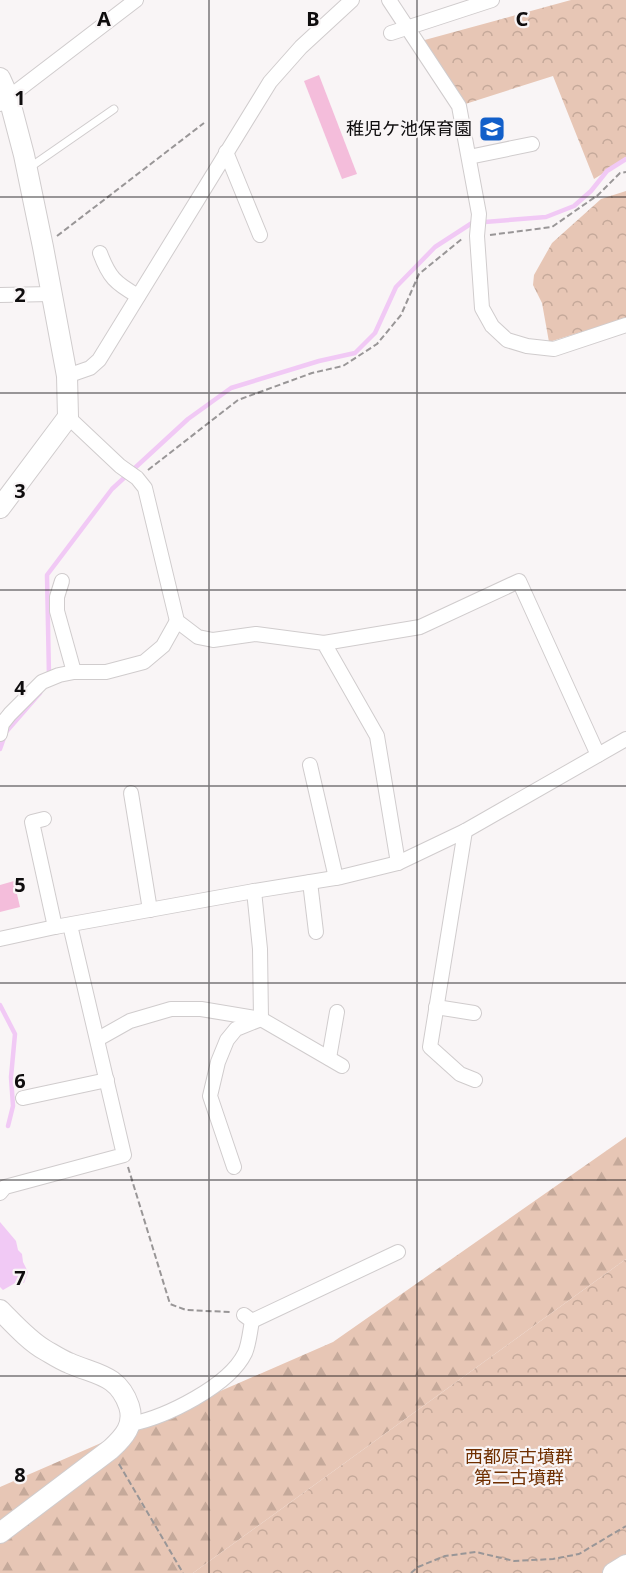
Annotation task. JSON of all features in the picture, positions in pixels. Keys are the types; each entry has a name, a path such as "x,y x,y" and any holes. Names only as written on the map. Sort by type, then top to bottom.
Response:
{"street":[{"path":"5,101 136,0"},
{"path":"67,376 90,368 99,360 270,82 300,47 352,0"},
{"path":"389,0 459,106 479,214 482,308 492,326 507,340 527,346 554,349 626,325"},
{"path":"391,33 492,0"},
{"path":"0,78 27,169 43,247 67,376 68,417 0,508"},
{"path":"469,157 532,144"},
{"path":"226,152 260,235"},
{"path":"100,252 108,273 124,288 138,296"},
{"path":"0,295 52,294"},
{"path":"68,417 145,488 177,621 198,637 213,640 256,634 324,643 420,627 519,581 598,755"},
{"path":"62,581 57,597 57,611 74,672"},
{"path":"0,734 2,724 10,714 42,682 74,672 106,672 144,662 163,646 177,621"},
{"path":"324,643 377,736 398,863"},
{"path":"0,939 55,927 336,878 398,863 465,831 626,739"},
{"path":"310,765 336,878"},
{"path":"131,794 150,910"},
{"path":"44,819 32,822 55,927"},
{"path":"465,831 430,1047 460,1074 475,1080"},
{"path":"310,882 316,932"},
{"path":"254,891 260,949 261,1019"},
{"path":"0,1193 5,1187 124,1155 70,925"},
{"path":"436,1007 474,1013"},
{"path":"98,1039 129,1021 171,1009 201,1009 261,1019 342,1066"},
{"path":"329,1058 337,1012"},
{"path":"234,1167 210,1096 218,1062 227,1040 236,1029 261,1019"},
{"path":"23,1098 106,1080"},
{"path":"131,1424 169,1412 209,1389 233,1371 245,1352 248,1318 398,1252"},
{"path":"0,1533 111,1449 124,1437 131,1424 131,1412 124,1391 103,1375 68,1363 41,1348 1,1312"},
{"path":"613,1573 626,1565"}],"lane":[{"path":"27,169 114,109"}],"path":[{"path":"43,247 204,123"},
{"path":"131,475 238,400 312,373 343,366 377,344 401,315 419,274 463,238 478,234 552,227 598,195 620,173 626,172"},
{"path":"124,1155 170,1304 186,1310 233,1312 248,1318"},
{"path":"111,1449 183,1573"},
{"path":"411,1573 418,1567 445,1556 476,1552 514,1561 553,1559 579,1554 626,1526"}],"green space":[{"path":"571,0 626,0 626,159 594,179 553,76 459,106 421,41"},
{"path":"626,191 626,318 549,342 542,303 533,285 534,275 552,243 601,199"},
{"path":"626,1137 626,1259 193,1573 0,1573 0,1487 333,1342"},
{"name":"西都原古墳群 第二古墳群","path":"626,1259 626,1565 613,1573 193,1573"}],"shaded area":[{"path":"0,1222 16,1241 28,1272 24,1283 17,1282 3,1290 0,1287"}],"building":[{"path":"319,75 357,174 342,179 304,81"},
{"path":"14,881 20,907 0,912 0,885"}],"waterway":[{"path":"49,676 47,575 112,489 188,419 231,388 319,361 355,353 375,333 396,287 435,247 472,223 546,217 574,206 591,191 607,171 626,159"},
{"path":"0,749 6,732 40,693"},
{"path":"0,1005 15,1034 11,1077 13,1106 8,1126"}],"place":[{"name":"稚児ケ池保育園","path":"492,129"}]}
